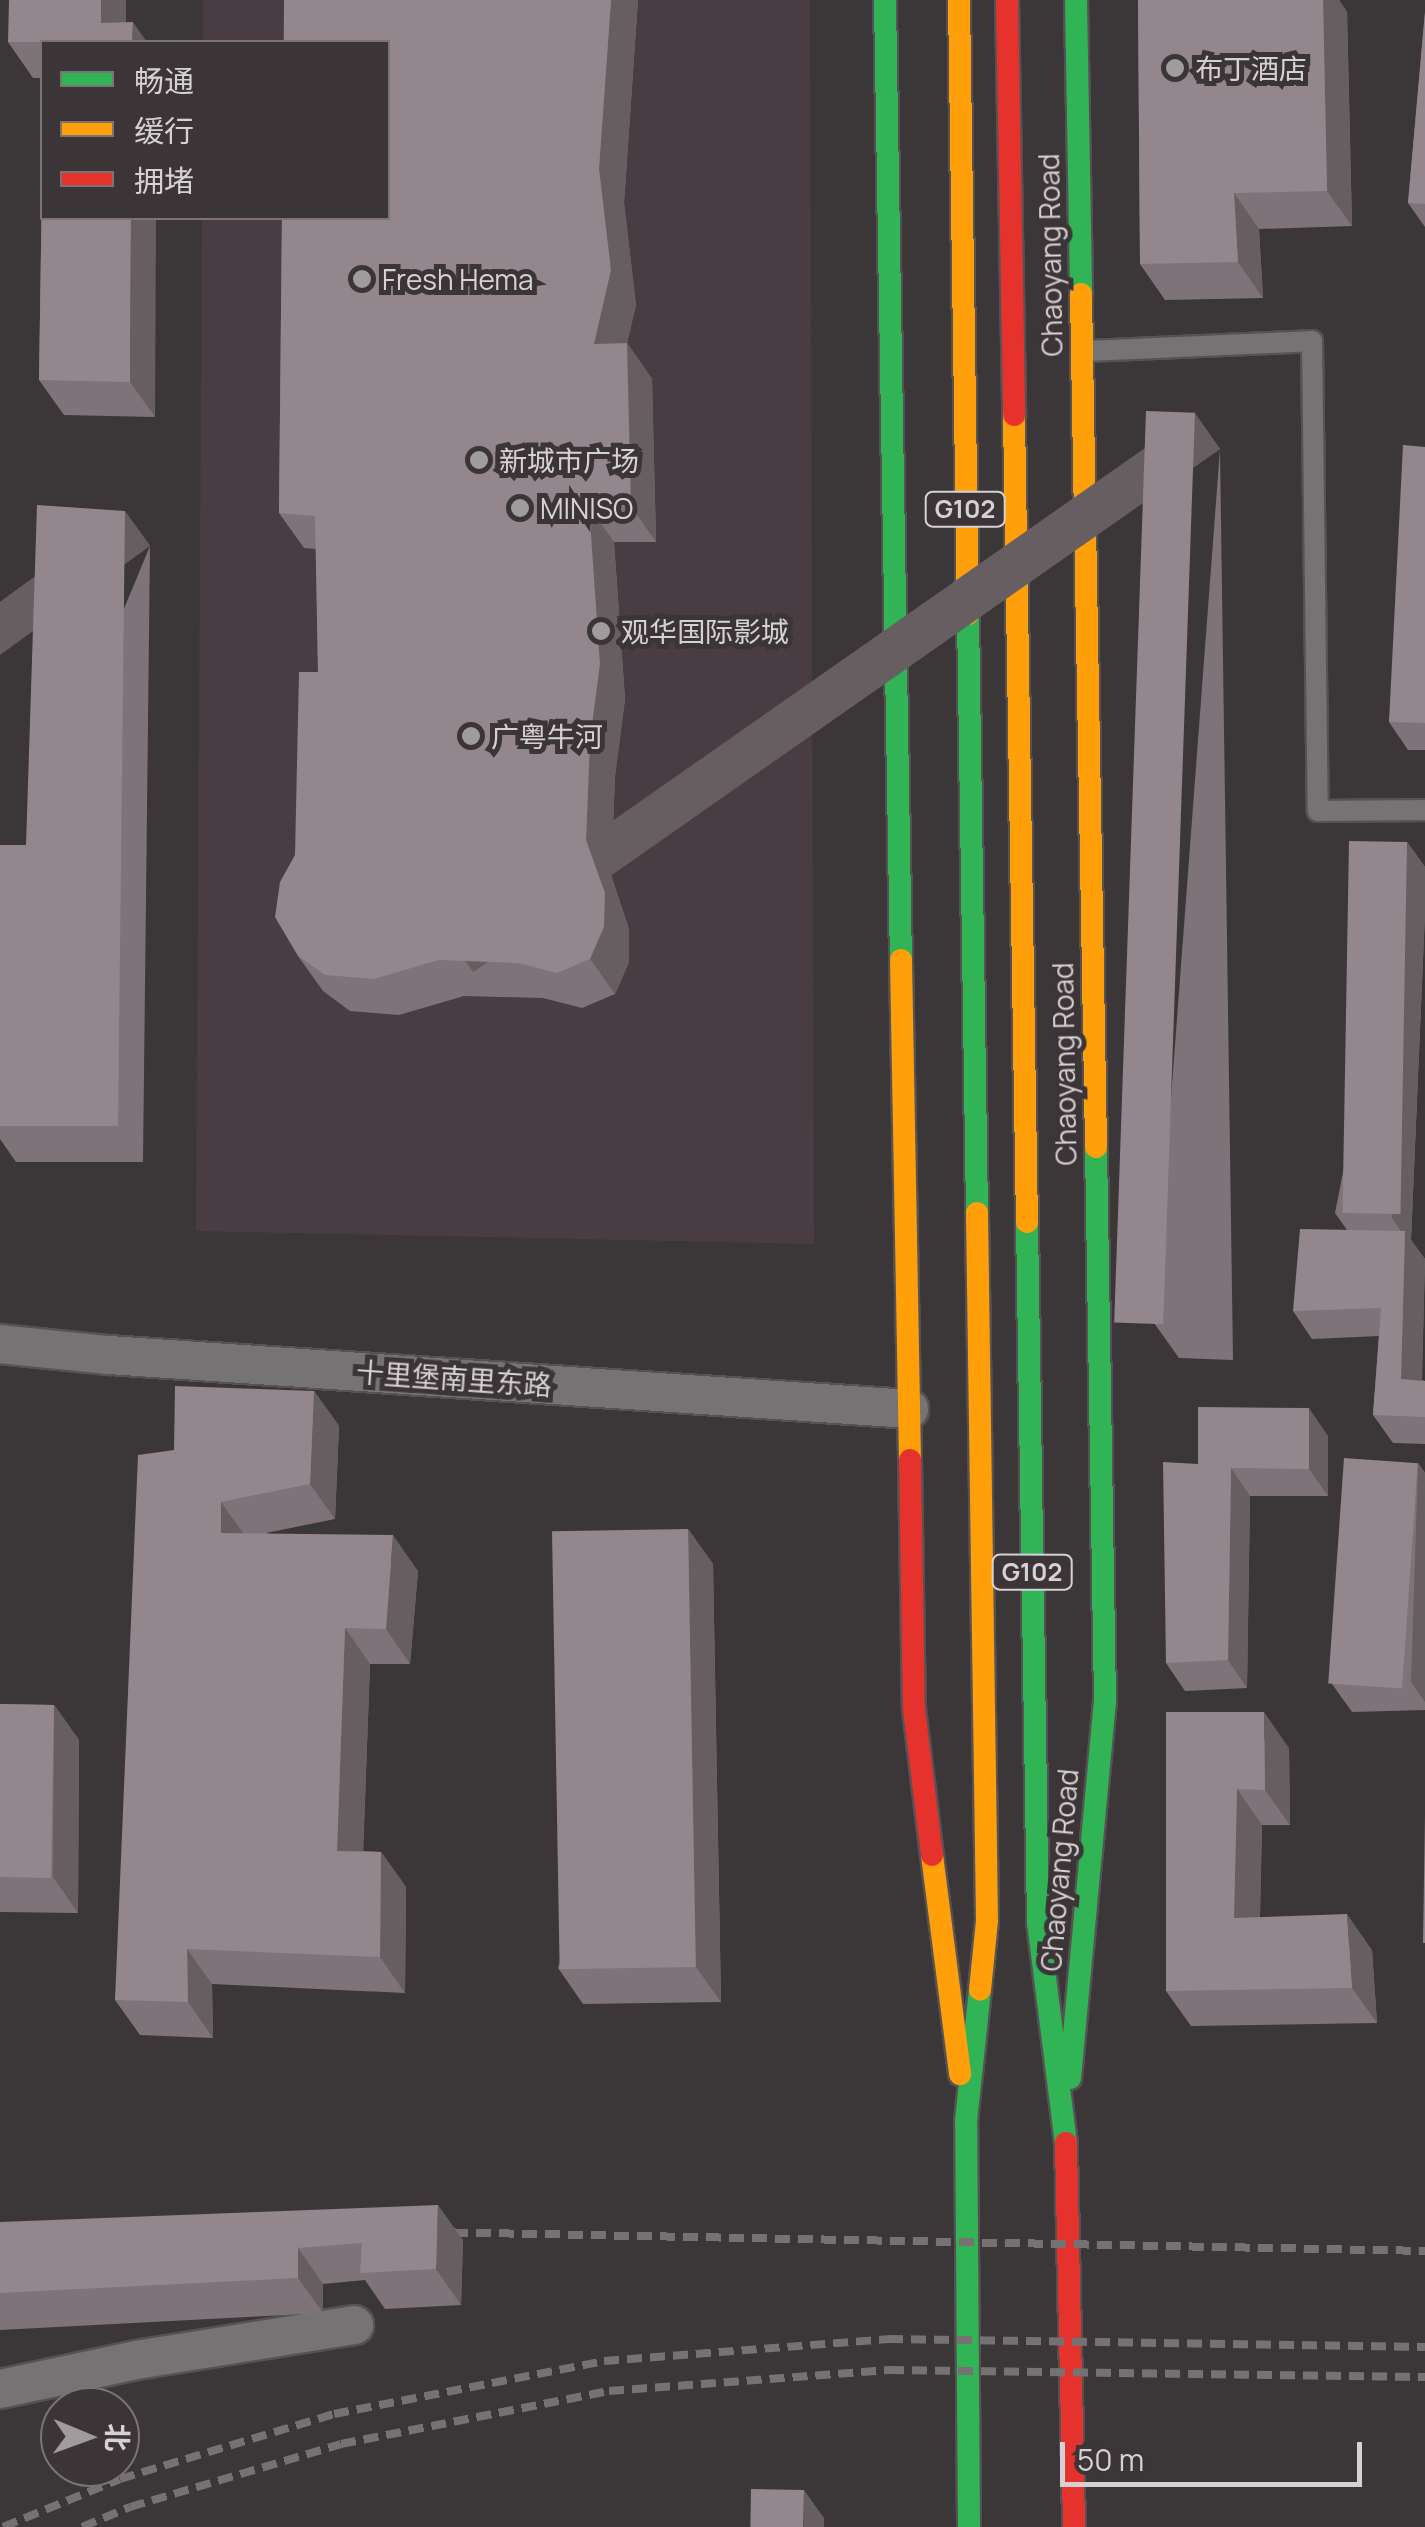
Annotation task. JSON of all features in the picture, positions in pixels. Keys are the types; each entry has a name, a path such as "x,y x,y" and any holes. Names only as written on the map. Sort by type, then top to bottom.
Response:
{"main road":[{"path":"885,0 912,1018 909,1408 914,1708 966,2121"},
{"name":"G102","path":"959,0 963,1018 987,1921 966,2121 969,2527"},
{"name":"Chaoyang Road","path":"1006,0 1032,1017 1038,1922 1066,2126"},
{"name":"Chaoyang Road","path":"1074,2527 1066,2126 1105,1701 1084,1016 1082,352 1076,0"},
{"path":"963,1018 1032,1017"}],"street":[{"name":"十里堡南里东路","path":"0,1344 110,1356 909,1408"},
{"path":"0,2389 136,2360 354,2326"}],"lane":[{"path":"1082,352 1312,341 1318,811 1425,810"}],"shaded area":[{"name":"新城市广场","path":"203,0 810,0 814,1244 196,1231 202,220 390,220 390,40 203,40"}],"building":[{"path":"9,0 101,0 101,23 133,22 132,40 8,42"},
{"name":"新城市广场","path":"284,0 611,0 599,168 611,270 594,344 627,343 631,506 589,506 600,664 590,740 586,840 605,893 604,927 590,959 557,973 518,963 439,960 374,979 325,975 298,956 275,917 280,882 295,855 299,672 318,672 315,516 279,513 282,220 390,220 390,40 284,40"},
{"path":"1138,0 1323,0 1327,191 1234,193 1238,262 1140,264"},
{"path":"1425,12 1425,204 1408,203"},
{"path":"41,220 131,220 130,382 39,380"},
{"path":"1146,411 1195,413 1163,1324 1114,1322"},
{"path":"1403,445 1425,447 1425,723 1389,722"},
{"path":"37,505 125,511 118,1126 0,1126 0,845 26,845"},
{"path":"1349,841 1407,842 1400,1214 1343,1213"},
{"path":"1300,1229 1405,1231 1401,1379 1425,1381 1425,1417 1373,1415 1381,1308 1293,1311"},
{"path":"175,1386 314,1391 310,1484 221,1502 221,1533 393,1535 386,1629 345,1628 337,1851 381,1852 380,1957 187,1949 188,2002 115,2000 138,1455 174,1450"},
{"path":"1198,1407 1309,1408 1309,1469 1231,1468 1228,1660 1166,1663 1163,1462 1198,1464"},
{"path":"1344,1458 1418,1463 1402,1689 1328,1683"},
{"path":"688,1529 696,1967 560,1969 552,1531"},
{"path":"0,1704 54,1705 51,1878 0,1877"},
{"path":"1166,1712 1264,1712 1265,1790 1237,1789 1234,1918 1347,1914 1352,1988 1166,1991"},
{"path":"1425,1814 1425,1943 1423,1943"},
{"path":"438,2205 436,2269 360,2273 362,2243 298,2248 298,2278 0,2293 0,2222"},
{"path":"751,2489 804,2490 803,2527 750,2527"}],"railway":[{"path":"430,2232 1425,2251"},
{"path":"3,2527 120,2479 334,2414 604,2361 888,2339 1425,2347"},
{"path":"82,2527 130,2507 341,2444 609,2391 889,2370 1425,2377"}],"traffic: fast":[{"path":"885,0 901,960"},
{"path":"1076,0 1081,294"},
{"path":"968,614 977,1213"},
{"path":"1070,2078 1105,1701 1096,1147"},
{"path":"1027,1222 1038,1922 1066,2143"},
{"path":"969,2527 966,2121 980,1990"}],"traffic: slow":[{"path":"959,0 968,614"},
{"path":"1081,294 1096,1147"},
{"path":"1014,415 1027,1222"},
{"path":"901,960 910,1460"},
{"path":"977,1213 987,1921 980,1990"},
{"path":"932,1855 960,2074"}],"traffic: jam":[{"path":"1007,0 1014,415"},
{"path":"910,1460 914,1709 932,1855"},
{"path":"1066,2143 1074,2527"}],"place":[{"name":"布丁酒店","path":"1175,68"},
{"name":"Fresh Hema","path":"362,279"},
{"name":"新城市广场","path":"479,460"},
{"name":"MINISO","path":"520,508"},
{"name":"观华国际影城","path":"601,631"},
{"name":"广粤牛河","path":"471,736"}]}
